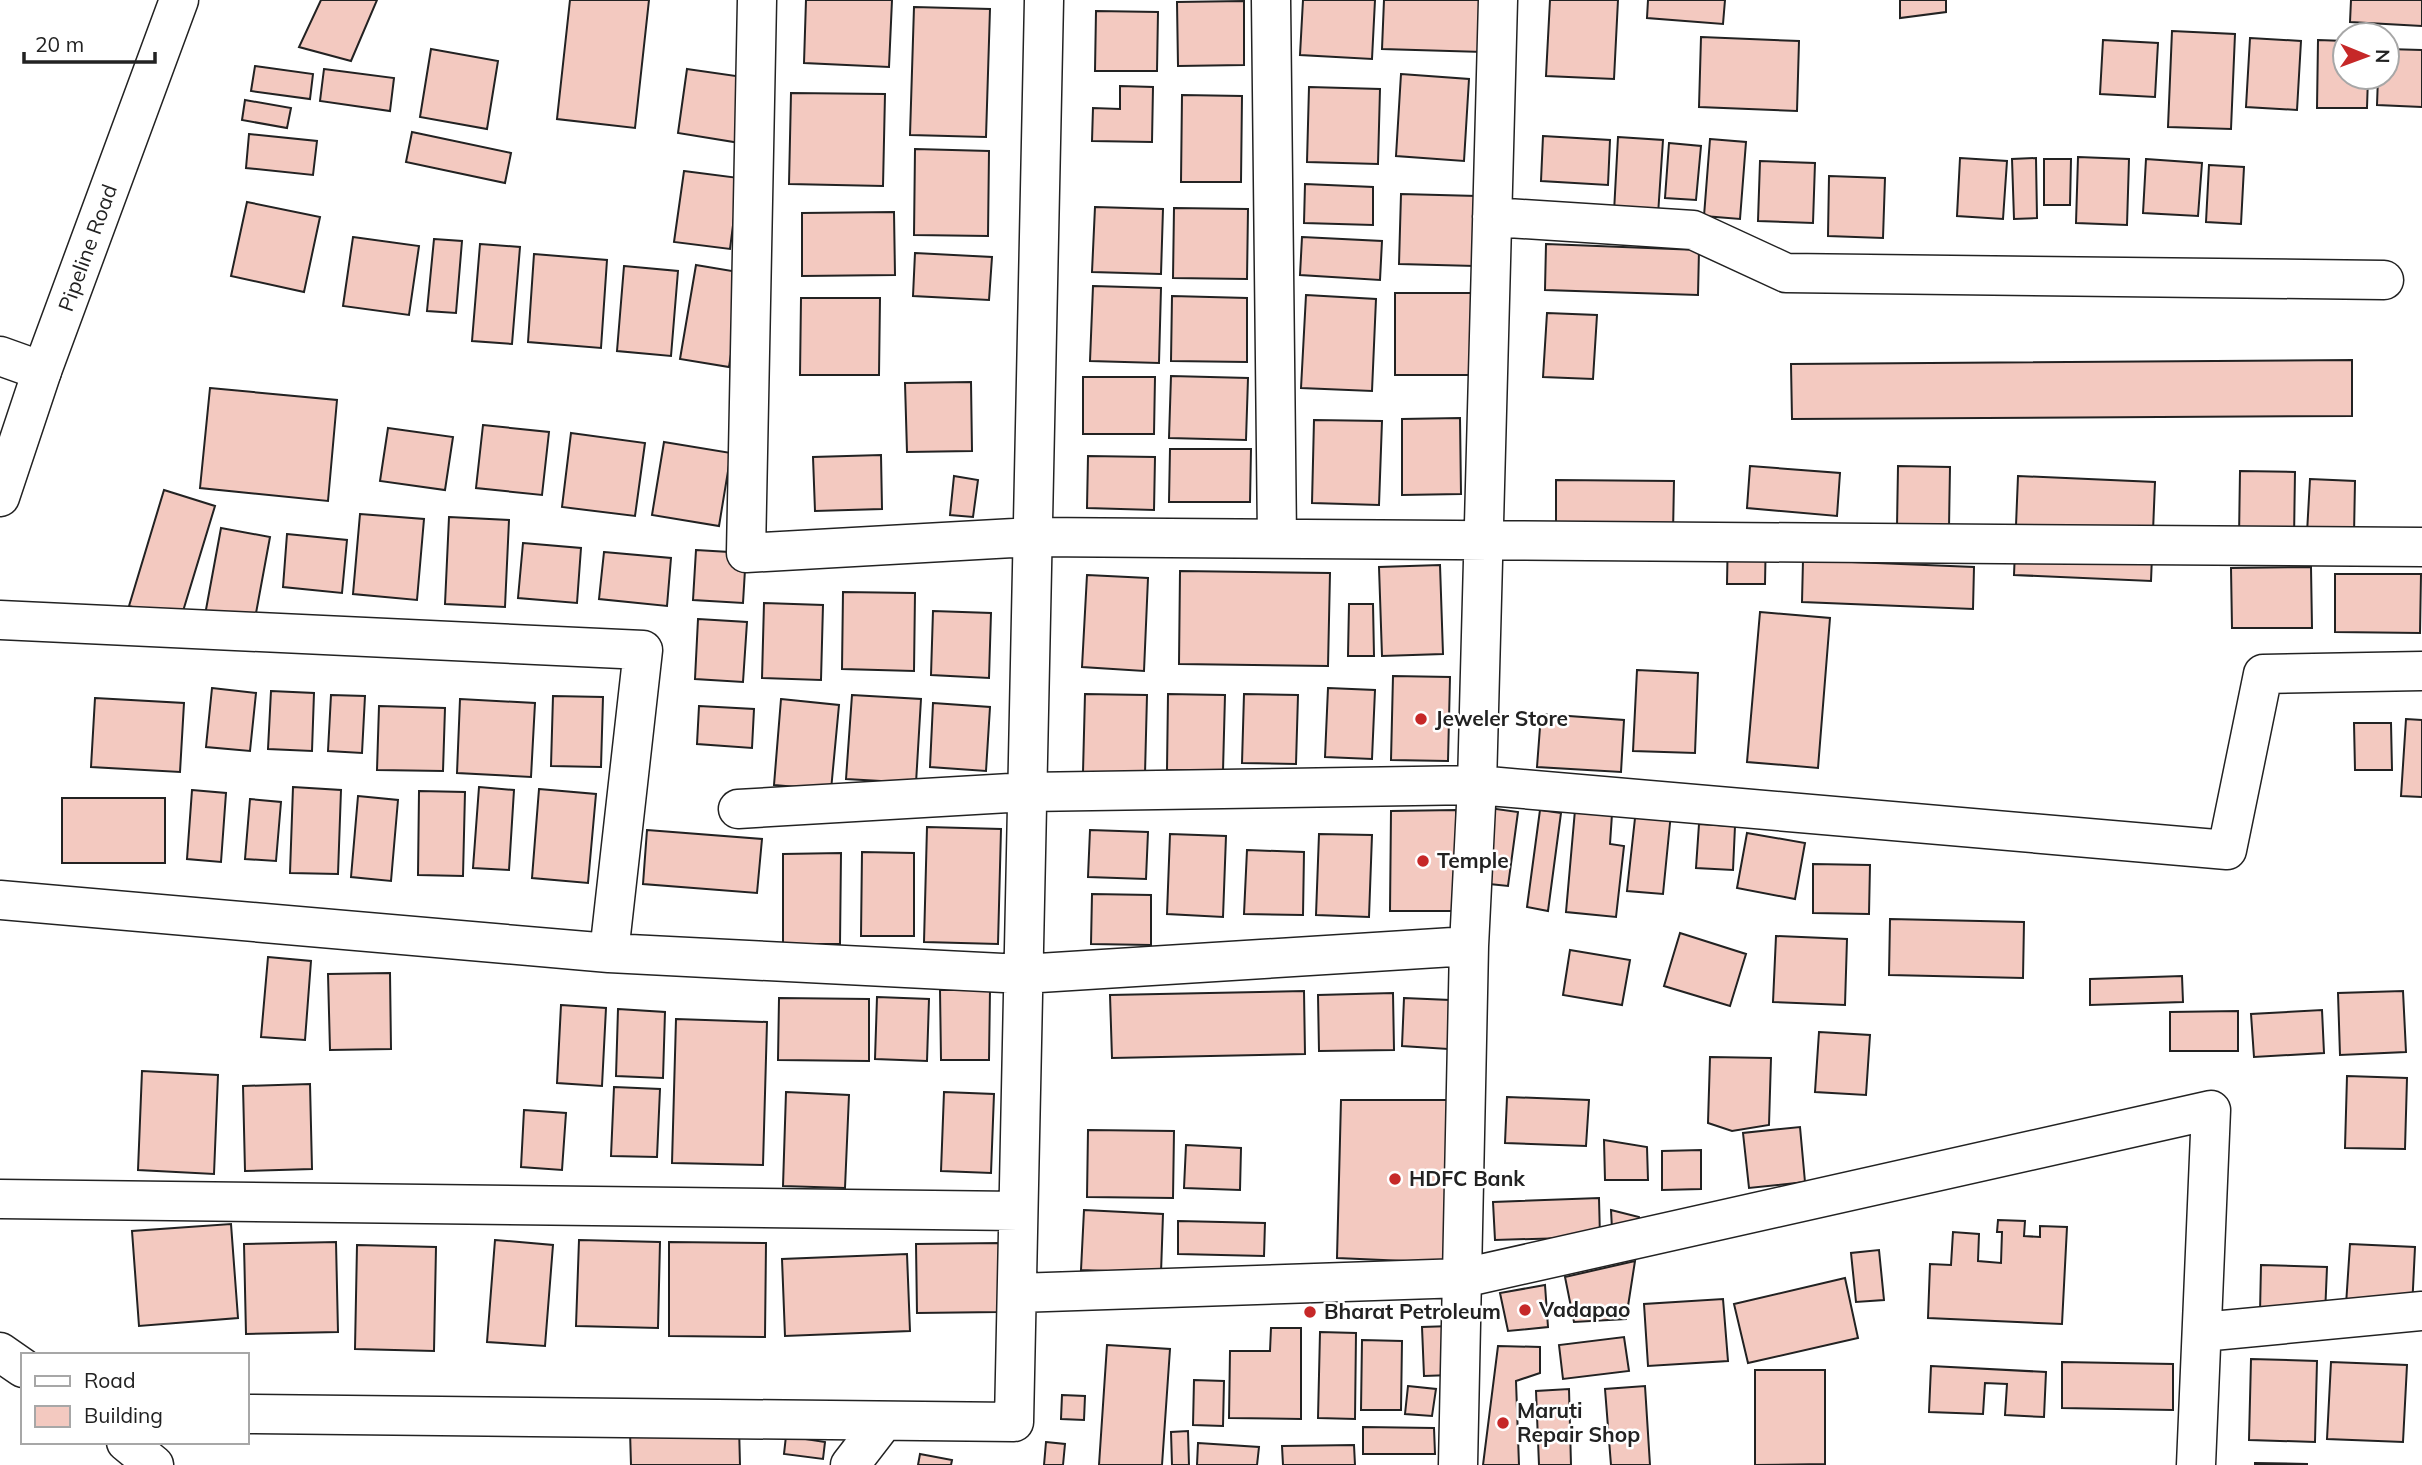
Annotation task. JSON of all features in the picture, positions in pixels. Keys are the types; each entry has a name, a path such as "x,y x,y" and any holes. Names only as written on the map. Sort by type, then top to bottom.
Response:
{"street":[{"name":"Pipeline Road","path":"0,497 42,371 179,0"},
{"path":"757,0 746,553 1033,537 2422,547"},
{"path":"248,1414 1014,1422 1044,0"},
{"path":"1271,0 1277,539"},
{"path":"1458,1465 1469,946 1477,785 1498,0"},
{"path":"1492,217 1693,230 1786,273 2384,280"},
{"path":"0,356 42,371"},
{"path":"0,620 643,650 609,953"},
{"path":"738,809 1027,792 1477,785 2227,850 2263,674 2422,671"},
{"path":"0,901 609,953 1023,974 1469,946"},
{"path":"1017,1293 1463,1278 2211,1110 2196,1465"},
{"path":"0,1199 1018,1211"},
{"path":"2202,1332 2422,1311"},
{"path":"0,1352 21,1367"},
{"path":"850,1465 884,1420"},
{"path":"128,1444 154,1465"}],"building":[{"path":"321,0 377,0 351,61 299,47"},
{"path":"570,0 649,0 635,128 557,119"},
{"path":"806,0 892,0 889,67 804,63"},
{"path":"1303,0 1375,0 1372,59 1300,55"},
{"path":"1384,0 1485,0 1483,52 1382,49"},
{"path":"1550,0 1618,0 1614,79 1546,76"},
{"path":"1648,0 1725,0 1723,24 1647,18"},
{"path":"1900,0 1946,0 1946,12 1900,18"},
{"path":"2351,0 2422,0 2422,26 2401,25 2401,21 2350,21"},
{"path":"1244,1 1244,65 1178,66 1177,2"},
{"path":"914,7 990,9 986,137 910,135"},
{"path":"1096,11 1158,12 1157,71 1095,71"},
{"path":"2172,31 2235,34 2231,129 2168,127"},
{"path":"1701,37 1799,41 1797,111 1699,107"},
{"path":"2250,38 2301,41 2297,110 2246,107"},
{"path":"2103,40 2158,43 2155,97 2100,94"},
{"path":"2318,40 2331,40 2331,91 2368,91 2367,108 2317,108"},
{"path":"431,49 498,61 487,129 420,117"},
{"path":"2401,49 2422,50 2422,107 2377,105 2378,91 2401,91"},
{"path":"255,66 313,74 310,99 251,91"},
{"path":"324,69 394,78 390,111 320,101"},
{"path":"687,69 750,78 740,143 678,133"},
{"path":"1401,74 1469,79 1464,161 1396,156"},
{"path":"1120,86 1153,87 1152,142 1092,141 1093,108 1120,109"},
{"path":"1309,87 1380,89 1378,164 1307,162"},
{"path":"791,93 885,94 883,186 789,184"},
{"path":"1182,95 1242,96 1241,182 1181,182"},
{"path":"245,100 291,108 287,128 242,120"},
{"path":"412,132 511,153 505,183 406,162"},
{"path":"249,134 317,141 313,175 246,168"},
{"path":"1543,136 1610,140 1608,185 1541,181"},
{"path":"1618,137 1663,140 1658,215 1614,212"},
{"path":"1710,139 1746,142 1740,219 1704,216"},
{"path":"1669,143 1701,146 1696,200 1665,198"},
{"path":"915,149 989,151 988,236 914,235"},
{"path":"2078,157 2129,159 2127,225 2076,223"},
{"path":"1960,158 2007,161 2003,219 1957,216"},
{"path":"2036,158 2037,218 2014,219 2012,159"},
{"path":"2044,159 2071,159 2070,205 2044,205"},
{"path":"2146,159 2202,163 2198,216 2143,213"},
{"path":"1760,161 1815,163 1813,223 1758,221"},
{"path":"2209,165 2244,167 2241,224 2206,222"},
{"path":"684,171 739,178 730,249 674,242"},
{"path":"1829,176 1885,178 1883,238 1828,236"},
{"path":"1305,184 1373,187 1373,225 1304,223"},
{"path":"1401,194 1477,196 1475,266 1399,264"},
{"path":"247,202 320,217 304,292 231,276"},
{"path":"1095,207 1163,209 1161,274 1092,272"},
{"path":"1174,208 1248,209 1247,279 1173,278"},
{"path":"894,212 895,275 802,276 802,213"},
{"path":"353,237 419,246 409,315 343,306"},
{"path":"1302,237 1382,241 1380,280 1300,275"},
{"path":"434,239 462,241 456,313 427,311"},
{"path":"480,244 520,247 512,344 472,341"},
{"path":"1546,244 1699,250 1698,295 1545,290"},
{"path":"915,253 992,257 989,300 913,296"},
{"path":"534,254 607,260 601,348 528,342"},
{"path":"696,265 744,273 729,367 680,359"},
{"path":"624,266 678,271 671,356 617,351"},
{"path":"1093,286 1161,288 1159,363 1090,361"},
{"path":"1395,293 1472,293 1472,375 1395,375"},
{"path":"1306,295 1376,299 1372,391 1301,388"},
{"path":"1172,296 1247,298 1247,362 1171,361"},
{"path":"801,298 880,298 879,375 800,375"},
{"path":"1547,313 1597,315 1593,379 1543,377"},
{"path":"2352,360 2352,416 1792,419 1791,364"},
{"path":"1171,376 1248,378 1246,440 1169,438"},
{"path":"1083,377 1155,377 1154,434 1083,434"},
{"path":"971,382 972,451 907,452 905,383"},
{"path":"210,388 337,400 328,501 200,488"},
{"path":"1460,418 1461,494 1402,495 1402,419"},
{"path":"1314,420 1382,421 1379,505 1312,503"},
{"path":"483,425 549,432 542,495 476,488"},
{"path":"388,428 453,437 445,490 380,481"},
{"path":"571,433 645,443 635,516 562,507"},
{"path":"664,442 731,453 719,526 652,515"},
{"path":"1170,449 1251,449 1250,502 1169,502"},
{"path":"881,455 882,509 815,511 813,457"},
{"path":"1088,456 1155,457 1154,510 1087,508"},
{"path":"1750,466 1840,473 1837,516 1747,508"},
{"path":"1898,466 1950,467 1949,528 1897,527"},
{"path":"2240,471 2295,472 2294,539 2239,538"},
{"path":"954,476 978,480 973,517 950,515"},
{"path":"2018,476 2155,482 2151,581 2014,575"},
{"path":"2310,479 2355,481 2354,535 2307,533"},
{"path":"1556,480 1674,481 1673,533 1556,532"},
{"path":"164,490 215,506 180,621 129,606"},
{"path":"360,514 424,519 417,600 353,594"},
{"path":"449,517 509,520 505,607 445,604"},
{"path":"221,528 270,537 254,624 205,615"},
{"path":"1728,530 1766,531 1765,584 1727,584"},
{"path":"287,534 347,540 342,593 283,587"},
{"path":"523,543 581,548 577,603 518,598"},
{"path":"696,550 746,553 743,603 693,600"},
{"path":"604,552 671,558 667,606 599,599"},
{"path":"1803,560 1974,567 1973,609 1802,602"},
{"path":"1440,565 1443,654 1382,656 1379,567"},
{"path":"2311,567 2312,628 2232,628 2231,568"},
{"path":"1180,571 1330,573 1328,666 1179,664"},
{"path":"2335,574 2421,574 2420,633 2335,632"},
{"path":"1087,575 1148,578 1144,671 1082,667"},
{"path":"843,592 915,593 914,671 842,669"},
{"path":"764,603 823,605 821,680 762,678"},
{"path":"1349,604 1373,604 1374,656 1348,656"},
{"path":"933,611 991,613 989,678 931,675"},
{"path":"1760,612 1830,618 1818,768 1747,762"},
{"path":"698,619 747,622 743,682 695,679"},
{"path":"1637,670 1698,673 1695,753 1633,751"},
{"name":"Jeweler Store","path":"1393,676 1450,677 1448,761 1391,760"},
{"path":"212,688 256,693 250,751 206,747"},
{"path":"1328,688 1375,690 1372,759 1325,757"},
{"path":"271,691 314,693 312,751 268,749"},
{"path":"1085,694 1147,695 1145,774 1083,772"},
{"path":"1168,694 1225,695 1223,771 1167,770"},
{"path":"1244,694 1298,695 1296,764 1242,763"},
{"path":"331,695 365,696 362,753 328,751"},
{"path":"852,695 921,699 916,783 846,779"},
{"path":"553,696 603,697 601,767 551,766"},
{"path":"95,698 184,703 180,772 91,767"},
{"path":"460,699 535,703 531,777 457,773"},
{"path":"781,699 839,705 831,790 774,785"},
{"path":"933,703 990,707 986,771 930,767"},
{"path":"379,706 445,708 443,771 377,770"},
{"path":"699,706 754,709 752,748 697,744"},
{"path":"1541,714 1624,720 1621,772 1537,767"},
{"path":"2406,719 2422,720 2422,797 2401,796"},
{"path":"2354,723 2391,723 2392,770 2355,770"},
{"path":"293,787 341,790 338,874 290,873"},
{"path":"479,787 514,790 509,870 473,868"},
{"path":"539,789 596,794 588,883 532,878"},
{"path":"192,790 226,793 221,862 187,859"},
{"path":"419,791 465,792 463,876 418,875"},
{"path":"358,796 398,800 391,881 351,877"},
{"path":"62,798 165,798 165,863 62,863"},
{"path":"250,799 281,802 276,861 245,859"},
{"path":"1489,808 1518,812 1508,886 1480,883"},
{"path":"1636,809 1671,813 1663,894 1627,891"},
{"name":"Temple","path":"1456,810 1456,911 1390,911 1391,811"},
{"path":"1540,810 1561,813 1548,911 1527,907"},
{"path":"1575,810 1612,814 1610,844 1624,846 1616,917 1566,912"},
{"path":"1699,824 1735,826 1733,870 1696,868"},
{"path":"927,827 1001,829 998,944 924,942"},
{"path":"647,830 762,839 757,893 643,884"},
{"path":"1090,830 1148,832 1146,879 1088,877"},
{"path":"1747,833 1805,843 1795,899 1737,888"},
{"path":"1170,834 1226,836 1223,917 1167,914"},
{"path":"1319,834 1372,835 1369,917 1316,915"},
{"path":"1247,850 1304,852 1303,915 1244,914"},
{"path":"862,852 914,853 914,936 861,936"},
{"path":"841,853 840,944 783,944 783,854"},
{"path":"1813,864 1870,865 1869,914 1813,913"},
{"path":"1092,894 1151,895 1151,945 1091,944"},
{"path":"1890,919 2024,922 2023,978 1889,975"},
{"path":"1680,933 1746,954 1730,1006 1664,986"},
{"path":"1776,936 1847,939 1845,1005 1773,1002"},
{"path":"1570,950 1630,960 1622,1005 1563,995"},
{"path":"268,957 311,961 305,1040 261,1037"},
{"path":"390,973 391,1049 330,1050 328,974"},
{"path":"2182,976 2183,1002 2090,1005 2090,979"},
{"path":"940,990 990,990 989,1060 941,1060"},
{"path":"1304,991 1305,1054 1112,1058 1110,995"},
{"path":"2403,991 2406,1052 2340,1055 2338,993"},
{"path":"1393,993 1394,1050 1319,1051 1318,995"},
{"path":"877,997 929,999 927,1061 875,1059"},
{"path":"779,998 869,999 869,1061 778,1060"},
{"path":"1404,998 1450,1000 1448,1049 1402,1046"},
{"path":"561,1005 606,1008 602,1086 557,1083"},
{"path":"618,1009 665,1012 663,1078 616,1076"},
{"path":"2322,1010 2324,1053 2254,1057 2251,1014"},
{"path":"2238,1011 2238,1051 2170,1051 2170,1012"},
{"path":"676,1019 767,1022 763,1165 672,1163"},
{"path":"1819,1032 1870,1035 1866,1095 1815,1092"},
{"path":"1710,1057 1771,1058 1769,1125 1732,1131 1708,1123"},
{"path":"142,1071 218,1075 214,1174 138,1170"},
{"path":"2347,1076 2407,1078 2405,1149 2345,1148"},
{"path":"310,1084 312,1169 245,1171 243,1086"},
{"path":"614,1087 660,1089 657,1157 611,1156"},
{"path":"786,1092 849,1095 845,1188 783,1186"},
{"path":"944,1092 994,1094 991,1173 941,1171"},
{"path":"1507,1097 1589,1100 1586,1146 1505,1143"},
{"name":"HDFC Bank","path":"1341,1100 1451,1100 1452,1263 1337,1258"},
{"path":"524,1110 566,1113 562,1170 521,1167"},
{"path":"1800,1127 1805,1182 1749,1188 1743,1133"},
{"path":"1088,1130 1174,1131 1173,1198 1087,1197"},
{"path":"1604,1140 1647,1147 1648,1180 1605,1180"},
{"path":"1186,1145 1241,1148 1240,1190 1184,1188"},
{"path":"1701,1150 1701,1189 1662,1190 1662,1151"},
{"path":"1599,1198 1600,1237 1495,1240 1493,1202"},
{"path":"1084,1210 1163,1214 1161,1273 1081,1270"},
{"path":"1611,1210 1639,1217 1641,1228 1612,1229"},
{"path":"1998,1220 2025,1221 2024,1236 2040,1237 2040,1226 2067,1227 2062,1324 1928,1318 1930,1264 1951,1265 1953,1232 1979,1234 1978,1261 2001,1263 2002,1232 1997,1232"},
{"path":"1178,1221 1265,1223 1264,1256 1178,1254"},
{"path":"231,1224 238,1318 139,1326 132,1231"},
{"path":"495,1240 553,1245 545,1346 487,1342"},
{"path":"579,1240 660,1242 658,1328 576,1326"},
{"path":"336,1242 338,1332 246,1334 244,1244"},
{"path":"669,1242 766,1243 765,1337 669,1336"},
{"path":"999,1243 999,1312 917,1313 916,1244"},
{"path":"2350,1244 2415,1247 2412,1309 2346,1305"},
{"path":"357,1245 436,1247 434,1351 355,1349"},
{"path":"1879,1250 1884,1300 1856,1302 1851,1253"},
{"path":"907,1254 910,1331 785,1336 782,1259"},
{"path":"1635,1261 1626,1319 1574,1322 1565,1277"},
{"path":"2261,1265 2327,1267 2325,1315 2260,1313"},
{"path":"1845,1278 1858,1338 1748,1363 1734,1304"},
{"name":"Vadapao","path":"1545,1285 1548,1327 1508,1331 1500,1293"},
{"path":"1723,1299 1728,1361 1648,1366 1644,1304"},
{"path":"1451,1326 1452,1375 1424,1376 1422,1327"},
{"path":"1271,1328 1301,1328 1301,1419 1229,1418 1230,1351 1270,1351"},
{"path":"1320,1332 1356,1333 1355,1419 1318,1418"},
{"path":"1624,1337 1629,1371 1563,1379 1559,1345"},
{"path":"1362,1340 1402,1341 1401,1410 1361,1410"},
{"path":"1107,1345 1170,1349 1162,1465 1099,1465"},
{"name":"Maruti Repair Shop","path":"1498,1346 1540,1347 1540,1373 1516,1381 1519,1465 1483,1465"},
{"path":"2251,1359 2317,1361 2315,1442 2249,1440"},
{"path":"2062,1362 2173,1364 2173,1410 2062,1408"},
{"path":"2331,1362 2407,1365 2403,1442 2327,1439"},
{"path":"1931,1366 2046,1372 2044,1417 2005,1415 2007,1384 1985,1383 1983,1414 1929,1412"},
{"path":"1755,1370 1825,1370 1825,1464 1755,1465"},
{"path":"1194,1380 1224,1381 1223,1426 1193,1425"},
{"path":"1408,1386 1436,1389 1432,1416 1405,1414"},
{"path":"1645,1386 1650,1465 1611,1465 1605,1389"},
{"path":"1569,1389 1571,1465 1539,1465 1536,1391"},
{"path":"1062,1395 1085,1396 1084,1420 1061,1419"},
{"path":"739,1426 740,1465 631,1465 630,1431"},
{"path":"1363,1427 1434,1428 1435,1454 1363,1454"},
{"path":"1188,1431 1189,1465 1172,1465 1171,1432"},
{"path":"786,1436 825,1442 823,1459 784,1454"},
{"path":"1046,1442 1065,1444 1063,1465 1044,1465"},
{"path":"1198,1443 1259,1447 1257,1465 1197,1465"},
{"path":"1354,1445 1355,1465 1283,1465 1282,1446"},
{"path":"920,1454 952,1460 951,1465 918,1465"},
{"path":"2255,1463 2308,1464 2255,1465"}],"place":[{"name":"Jeweler Store","path":"1421,719"},
{"name":"Temple","path":"1423,861"},
{"name":"HDFC Bank","path":"1395,1179"},
{"name":"Vadapao","path":"1525,1310"},
{"name":"Bharat Petroleum","path":"1310,1312"},
{"name":"Maruti Repair Shop","path":"1503,1423"}]}
